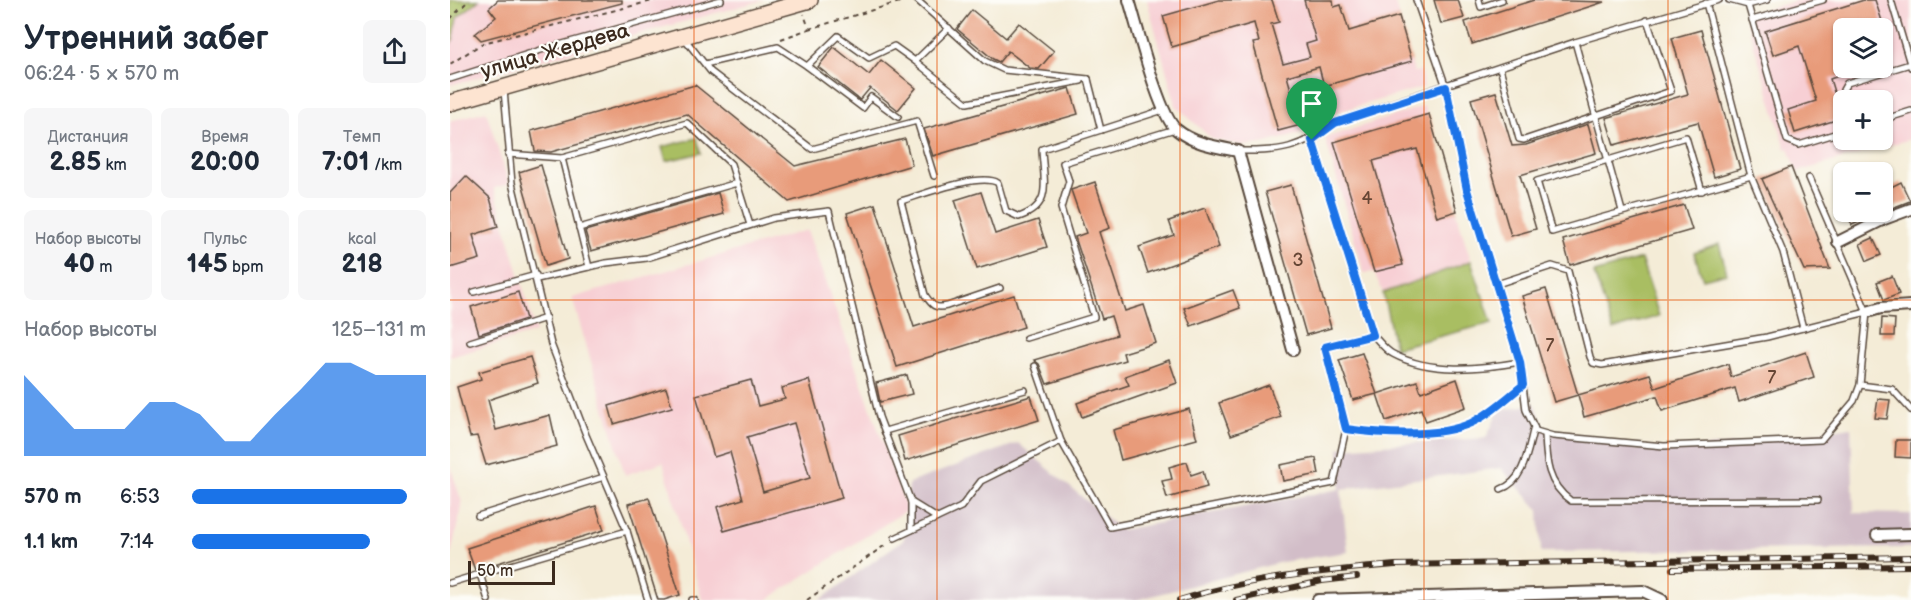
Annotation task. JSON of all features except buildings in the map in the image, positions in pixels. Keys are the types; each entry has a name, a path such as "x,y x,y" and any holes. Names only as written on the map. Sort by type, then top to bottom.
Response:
{"main road":[{"name":"улица Жердева","path":"450,103 805,1"}],"street":[{"path":"1130,0 1163,110 1175,129 1202,144 1238,152 1293,350"},
{"path":"1838,242 1884,219 1911,209"},
{"path":"1867,312 1881,308 1911,306"},
{"path":"1877,535 1911,534"},
{"path":"1320,600 1641,595 1662,600"}],"lane":[{"path":"450,80 541,50 721,0"},
{"path":"917,0 985,61 1004,70 1088,79"},
{"path":"1416,0 1446,87 1467,190 1520,362 1526,410 1536,431 1545,434 1664,446 1821,440 1854,401 1860,385 1867,312 1809,178"},
{"path":"1479,0 1481,7 1502,0"},
{"path":"1238,152 1274,152 1312,140 1335,123 1575,42 1719,0"},
{"path":"1729,0 1748,5 1767,0"},
{"path":"1752,20 1823,0"},
{"path":"1843,90 1847,83 1911,66 1892,0"},
{"path":"1706,3 1751,176 1783,252 1803,328"},
{"path":"1748,5 1787,140 1799,145 1833,134"},
{"path":"1500,68 1519,139 1671,91 1647,20"},
{"path":"915,61 949,28"},
{"path":"683,36 711,72 812,149 917,121 934,176"},
{"path":"807,66 838,36 869,58 894,46 967,103 1088,79"},
{"path":"1575,42 1622,211"},
{"path":"705,64 777,47 807,66 863,108 871,97 898,117"},
{"path":"1088,79 1101,130"},
{"path":"504,88 508,154 518,213 537,277 551,344 566,386 627,531 648,600"},
{"path":"1000,288 947,306 938,308 932,306 925,295 901,201 968,182 993,179 998,183 1006,211 1019,217 1035,211 1043,198 1042,149 1163,110"},
{"path":"1893,117 1911,111"},
{"path":"508,154 562,158 687,123 731,164 750,225"},
{"path":"1026,338 1094,317 1061,208 1069,182 1063,164 1175,129"},
{"path":"1702,191 1686,137 1537,181 1552,232 1622,211 1702,191 1751,176"},
{"path":"1312,140 1373,335 1391,353 1417,364 1488,368 1520,362"},
{"path":"562,158 589,267"},
{"path":"579,228 737,183"},
{"path":"474,292 537,277 646,258 774,218 829,211 864,360 885,431 911,502 911,530"},
{"path":"1497,285 1552,266 1568,271 1590,357 1593,363 1602,366 1767,338 1867,312"},
{"path":"470,342 546,318"},
{"path":"1035,366 1061,441 1110,527 1334,483 1346,429 1325,347 1373,335"},
{"path":"1346,429 1389,436 1469,424 1484,416 1523,385"},
{"path":"1860,385 1892,389 1911,410"},
{"path":"885,431 1025,390"},
{"path":"1501,489 1509,487 1519,475 1534,427"},
{"path":"1545,434 1551,479 1557,491 1570,501 1818,500"},
{"path":"895,538 961,507 981,481 1061,441"},
{"path":"478,516 603,477"},
{"path":"911,502 937,518"},
{"path":"450,583 627,531"},
{"path":"480,574 488,600"}],"path":[{"path":"450,19 469,0"},
{"path":"450,64 483,43 656,0"},
{"path":"777,47 780,39 906,0"},
{"path":"805,1 809,29"},
{"path":"807,600 895,538"}],"shaded area":[{"path":"479,0 764,0 450,85 450,44 454,38 457,18"},
{"path":"1147,0 1394,0 1414,72 1421,71 1424,87 1324,116 1299,134 1262,144 1243,146 1212,139 1176,106"},
{"path":"1798,0 1911,0 1911,139 1893,144 1893,90 1833,90 1833,150 1873,150 1797,172 1789,148 1786,149 1745,16"},
{"path":"1424,106 1492,323 1395,348 1383,293 1374,272 1364,273 1325,138"},
{"path":"486,111 509,184 494,188 536,332 450,357 450,121"},
{"path":"807,230 907,510 767,600 702,600 663,462 625,475 572,298"},
{"path":"1535,404 1545,429 1654,452 1749,443 1851,427 1854,513 1911,514 1911,548 1541,552 1539,510 1501,468 1341,489 1348,552 1282,562 1136,600 820,600 904,539 909,483 1018,443 1121,530 1340,489 1339,448 1486,438 1499,410"},
{"path":"450,465 462,503 450,559"}],"green space":[{"path":"450,0 479,0 457,18 454,38 450,44"},
{"path":"697,138 701,153 666,161 662,147"},
{"path":"1719,244 1727,273 1703,279 1694,253"},
{"path":"1641,259 1659,316 1613,330 1594,273"},
{"path":"1471,261 1492,323 1395,348 1383,293"}],"railway":[{"path":"1179,600 1259,581 1395,565 1911,557"},
{"path":"1672,569 1911,566"},
{"path":"1236,600 1322,581 1357,577"}],"route":[{"path":"1446,87 1467,190 1520,362 1523,385 1484,416 1469,424 1389,436 1346,429 1325,347 1373,335 1312,140 1335,123 1446,87"}]}
